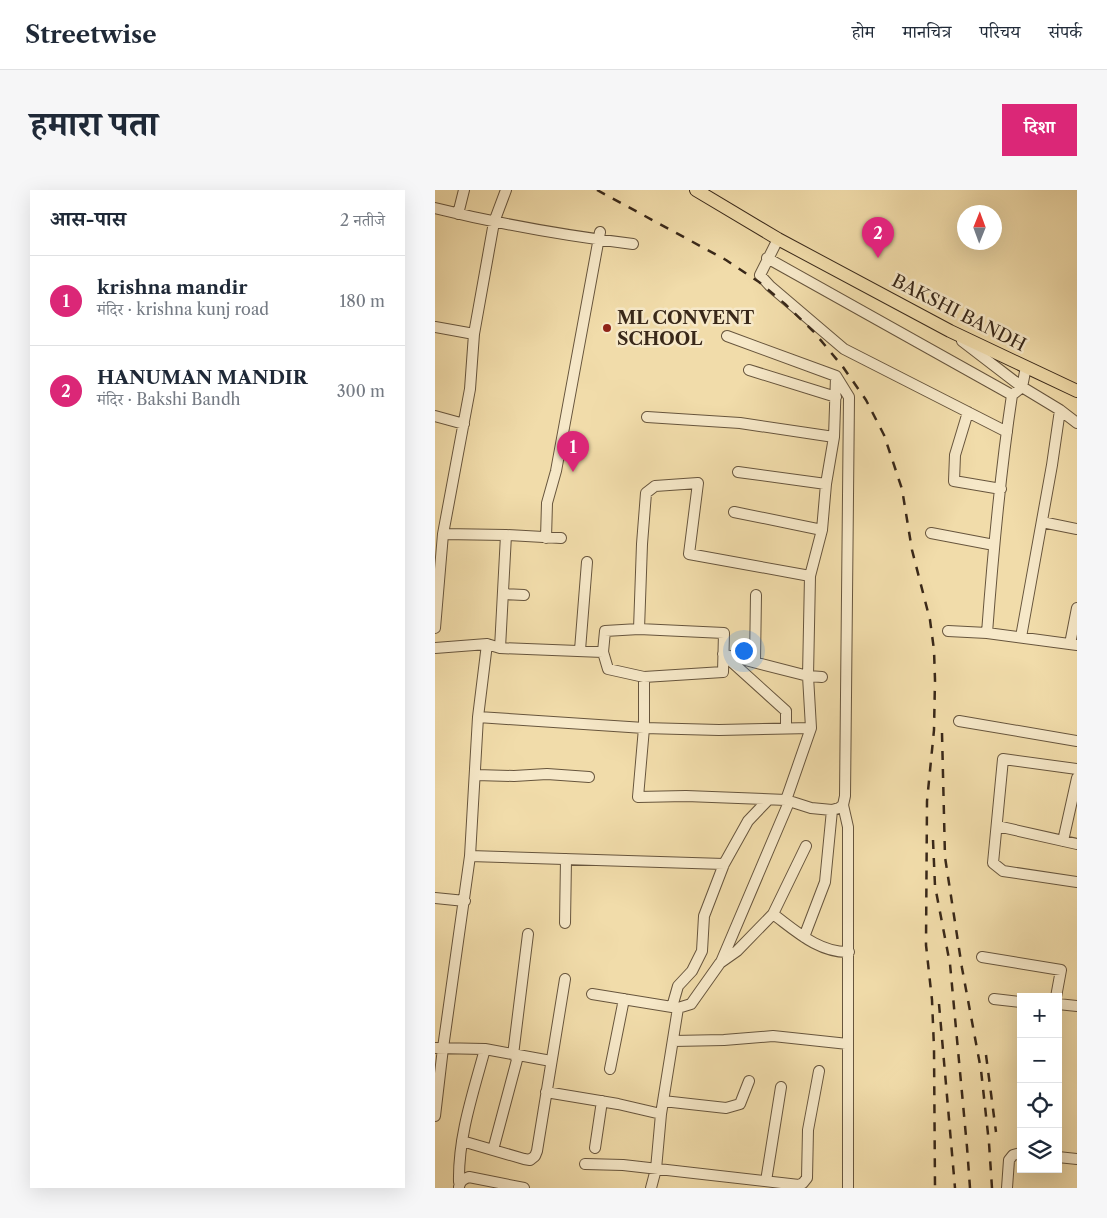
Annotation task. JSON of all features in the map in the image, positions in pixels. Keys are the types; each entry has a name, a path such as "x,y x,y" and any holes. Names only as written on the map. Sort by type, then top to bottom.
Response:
{"main road":[{"name":"BAKSHI BANDH","path":"696,190 778,238 950,331 1077,391"}],"street":[{"path":"458,214 464,190"},
{"path":"435,628 443,534 470,389 474,334 494,222 506,190"},
{"path":"435,208 494,222 599,236 633,244"},
{"path":"546,538 547,503 556,471 599,236"},
{"path":"778,238 760,275 770,286 844,349 1007,432"},
{"path":"767,258 1012,395"},
{"path":"435,327 474,334"},
{"path":"950,331 1022,387 1060,410 1077,423"},
{"path":"727,336 836,376 849,397 845,796 843,805 848,828 848,1188"},
{"path":"987,633 994,545 1012,395 1022,387 1026,367"},
{"path":"749,370 836,397"},
{"path":"592,994 675,1008 691,1004 720,963 788,801 811,728 808,676 811,576 822,530 826,484 834,437 836,376"},
{"path":"1021,638 1060,410"},
{"path":"968,412 955,455 954,481 1001,490"},
{"path":"435,416 464,424"},
{"path":"647,417 740,422 834,437"},
{"path":"738,472 826,484"},
{"path":"639,629 646,493 655,486 698,483 689,554 811,576"},
{"path":"734,512 822,530"},
{"path":"1042,522 1077,529"},
{"path":"931,532 994,545"},
{"path":"443,534 561,538"},
{"path":"500,648 506,535"},
{"path":"580,650 587,562"},
{"path":"503,594 524,594"},
{"path":"755,661 756,595"},
{"path":"948,631 987,633 1073,644 1077,610"},
{"path":"639,629 724,633 723,672 645,677 608,670 603,652 605,631 639,629"},
{"path":"435,648 487,644 500,648 603,652"},
{"path":"435,1116 439,1048 465,901 470,856 479,716 487,644"},
{"path":"723,654 808,676 822,677"},
{"path":"723,654 786,711 786,728"},
{"path":"645,677 644,728 638,797 686,796 788,801 811,808 832,810 843,805"},
{"path":"479,716 644,728 719,730 811,728"},
{"path":"959,721 1077,741"},
{"path":"1077,769 1003,759 998,795 993,863 1003,871 1077,882"},
{"path":"475,775 514,776 547,774 589,777"},
{"path":"1063,841 1077,778"},
{"path":"651,1188 656,1169 661,1114 673,1041 678,986 692,971 702,951 704,916 724,864 748,820 768,800"},
{"path":"804,937 825,882 832,810"},
{"path":"997,826 1077,844"},
{"path":"720,963 737,951 773,914 806,846"},
{"path":"470,856 724,864"},
{"path":"565,923 566,859"},
{"path":"435,898 465,901"},
{"path":"773,914 821,947 836,952 849,952"},
{"path":"493,1150 515,1055 528,934"},
{"path":"982,958 1061,970 1057,993"},
{"path":"462,1141 524,1159 530,1160 535,1156 565,979"},
{"path":"611,1068 623,999"},
{"path":"994,999 1017,1002"},
{"path":"1062,1004 1077,1006"},
{"path":"673,1041 773,1036 849,1044"},
{"path":"439,1048 485,1050 551,1061"},
{"path":"459,1185 460,1149 485,1050"},
{"path":"585,1164 623,1165 799,1185 806,1181 808,1130 819,1071"},
{"path":"663,1101 726,1108 740,1104 749,1081"},
{"path":"766,1181 781,1087"},
{"path":"546,1092 602,1101 661,1114"},
{"path":"595,1148 602,1101"},
{"path":"1007,1188 1009,1160 1013,1155 1017,1154"},
{"path":"1062,1157 1077,1159"},
{"path":"459,1185 463,1179 469,1177 524,1188"}],"railway":[{"path":"597,190 726,260 759,282 785,304 813,331 843,367 866,400 884,435 902,489 912,550 930,620 934,650 934,730 927,801 926,945 932,1000 934,1048 935,1188"},
{"path":"942,733 945,857 962,968 981,1070 992,1188"},
{"path":"933,840 935,886 950,964 970,1188"},
{"path":"939,1004 955,1188"},
{"path":"986,1055 996,1132"}],"place":[{"name":"HANUMAN MANDIR","path":"878,258"},
{"name":"ML CONVENT SCHOOL","path":"607,328"},
{"name":"krishna mandir","path":"573,472"}]}
